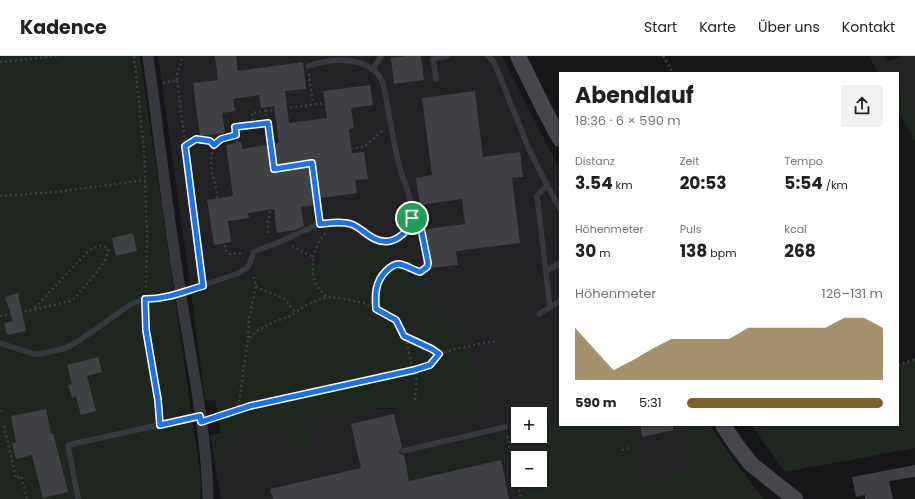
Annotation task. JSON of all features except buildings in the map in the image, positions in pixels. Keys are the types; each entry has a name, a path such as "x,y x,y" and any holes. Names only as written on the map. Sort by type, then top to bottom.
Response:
{"main road":[{"path":"518,56 559,137"},
{"path":"724,426 751,464 795,499"},
{"path":"736,426 771,479"}],"street":[{"path":"148,56 180,293 200,419 207,473 208,499"}],"lane":[{"path":"374,66 381,56"},
{"path":"436,78 432,57 447,56"},
{"path":"488,56 494,62 529,149 559,207"},
{"path":"0,342 34,354 41,354 66,348 80,340 131,304 145,299 170,297 239,273 248,267 254,252 320,224 343,222 351,224 373,238 384,241 392,240 400,236 408,229 412,218 409,197 401,172 383,83 378,72 374,66 359,60 344,58 332,59 308,66"},
{"path":"547,185 537,196 550,307"},
{"path":"546,271 559,264"},
{"path":"539,314 559,302"},
{"path":"78,498 68,445 160,425 200,419"},
{"path":"403,451 505,428"}],"path":[{"path":"0,62 58,56"},
{"path":"134,56 144,149 147,236 145,299 146,330 158,400 160,425"},
{"path":"183,56 177,75 177,80 203,286"},
{"path":"664,56 672,72"},
{"path":"308,66 313,104"},
{"path":"152,85 177,80"},
{"path":"253,125 252,113 325,103"},
{"path":"266,111 274,169 312,163 320,224"},
{"path":"346,150 365,146 390,122"},
{"path":"237,143 235,127 268,123"},
{"path":"217,198 217,190 210,165 214,145 221,139 236,135"},
{"path":"185,146 196,139 210,141 214,145"},
{"path":"0,196 63,191 145,180"},
{"path":"270,206 268,231 271,237 313,257"},
{"path":"376,309 375,294 378,281 387,269 397,264 402,264 420,272 427,267 428,263 420,223 412,218"},
{"path":"327,297 318,289 314,281 313,257 319,241 334,223"},
{"path":"225,245 226,251 230,254 254,252"},
{"path":"0,316 33,310 66,303 75,298 103,265 108,255 107,247 102,246 90,251 72,267 33,310"},
{"path":"238,408 248,339 249,318 256,286 252,273 248,267"},
{"path":"256,286 284,298 290,308 296,312"},
{"path":"248,339 257,331 269,324 290,316 308,304 327,297 340,298 364,303 396,320 404,336 432,349 439,354"},
{"path":"406,337 411,364 417,376 415,400"},
{"path":"200,419 238,408 415,370 430,365 439,354 495,340"},
{"path":"899,365 915,359"},
{"path":"4,426 16,478 21,476 27,499"},
{"path":"505,428 511,452"},
{"path":"622,450 628,448"},
{"path":"519,487 521,499"}],"shaded area":[{"path":"0,56 140,56 199,465 201,487 200,499 0,499"},
{"path":"158,56 502,56 559,167 559,426 682,426 700,499 221,499 215,465 233,437 280,430 287,454 307,422 349,410 350,413 375,409 398,409 467,342 393,251 388,247 199,295 191,292"},
{"path":"869,56 884,56 893,72 877,72"},
{"path":"900,56 915,56 915,109 899,81 899,72 893,72 887,61 900,58"},
{"path":"899,81 915,109 915,141 899,112"},
{"path":"388,247 393,251 467,342 472,355 484,403 481,410 463,416 429,419 424,419 393,408 349,413 348,411 307,422 311,449 287,454 280,430 233,437 215,465 210,435 221,433 215,400 205,401 191,292 201,294 212,285"},
{"path":"915,359 915,448 785,472 754,426 899,426 899,365"},
{"path":"559,422 559,426 634,426 647,483 662,477 692,470 682,426 711,426 734,461 764,499 521,499 519,487 547,487 547,451 511,451 511,455 506,434 511,433 511,443 547,443 547,425"},
{"path":"501,437 506,459 505,462 502,463 497,446 499,458 409,478 407,467 422,464 420,454"}],"route":[{"path":"268,123 274,169 312,163 320,224 340,222 347,223 362,230 376,240 384,241 396,239 404,233 408,229 412,218 420,223 428,263 427,267 420,272 402,264 397,264 387,269 378,281 375,294 376,309 383,314 394,318 404,336 432,349 439,354 430,365 414,370 238,408 201,422 200,416 160,425 158,400 146,330 145,299 170,297 203,286 185,146 196,139 210,141 214,145 221,139 236,135 235,127 268,123"}]}
